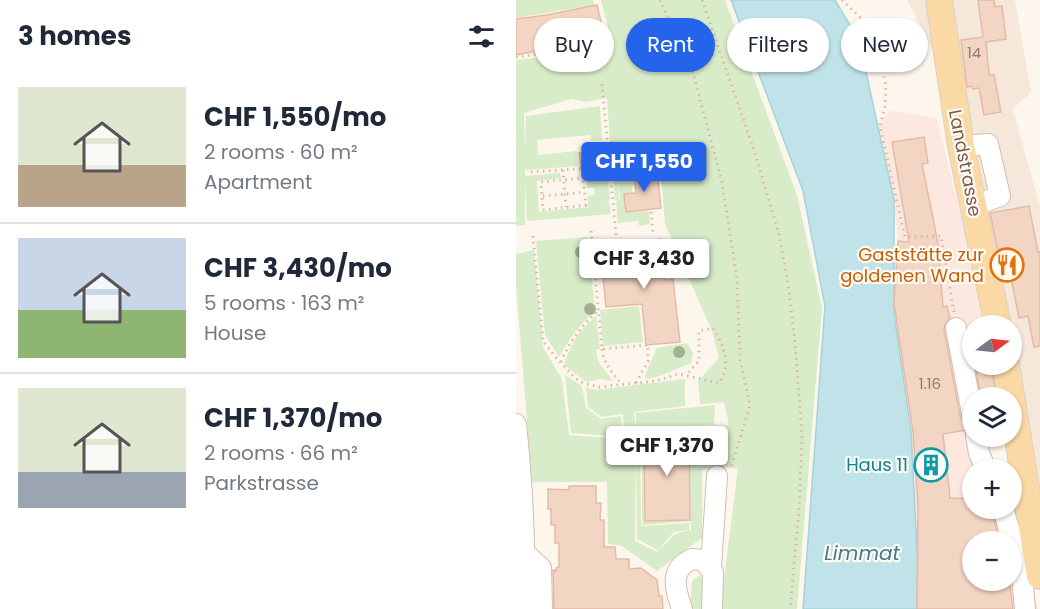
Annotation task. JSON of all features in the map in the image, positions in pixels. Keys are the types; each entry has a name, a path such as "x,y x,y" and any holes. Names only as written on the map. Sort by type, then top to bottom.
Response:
{"main road":[{"name":"Landstrasse","path":"940,0 961,146 996,315"},
{"path":"1008,375 1040,576"}],"street":[{"path":"956,328 967,387"},
{"path":"516,424 522,474 525,553 521,587 525,609"},
{"path":"712,609 714,577 711,567 717,476"},
{"path":"1006,519 1022,576 1025,609"},
{"path":"525,553 541,568 542,609"},
{"path":"682,609 675,584 675,578 681,566 692,559 697,559 711,567"}],"path":[{"path":"660,0 692,69 722,182 737,279 740,359 750,405 729,475 717,476"},
{"path":"702,0 755,153 779,234 788,284 802,436 790,609"},
{"path":"842,0 868,25 878,50 886,85 885,106 880,126 905,237 941,236 956,328"},
{"path":"516,57 534,55"},
{"path":"602,84 618,256"},
{"path":"531,172 621,166"},
{"path":"582,169 585,192 586,205 543,210 542,182 583,178"},
{"path":"562,170 566,207"},
{"path":"543,196 585,192"},
{"path":"651,212 653,231"},
{"path":"591,231 604,361 622,385"},
{"path":"533,236 543,341 575,378 598,387 655,381 679,374 719,383 725,375 726,356 713,328 699,332 699,361 686,375"},
{"path":"598,306 605,306"},
{"path":"561,363 569,343 583,324 598,311"},
{"path":"602,349 648,345 648,361 636,383"}],"shaded area":[{"path":"907,0 1015,0 1031,92 1013,109 1040,207 1040,517 1032,450 1022,400 1022,387 1019,387 1017,375 1022,375 1022,315 1005,315 966,116 928,41 928,18 916,18"},
{"path":"890,110 937,119 967,239 989,315 962,315 962,375 1002,375 1005,387 962,387 962,447 985,447 990,459 962,459 962,519 1013,519 1017,531 962,531 962,591 1022,591 1022,544 1038,609 883,609 890,313 898,232 875,130"}],"green space":[{"path":"516,0 593,0 594,5 516,18"},
{"path":"601,0 725,0 732,18 727,18 727,72 752,72 797,195 822,308 797,609 720,609 738,469 725,467 702,470 702,538 657,571 620,545 608,544 607,482 532,482 516,285 516,254 534,250 543,347 562,379 569,435 625,439 623,414 602,417 588,407 586,387 595,390 685,379 685,406 634,412 636,430 636,413 715,405 714,425 640,428 641,526 689,523 689,530 674,532 658,550 637,539 636,453 635,541 657,552 675,534 691,530 691,521 642,525 642,430 729,425 724,402 700,404 698,381 719,358 712,331 665,224 659,151 642,151 649,152 651,166 641,167 641,171 633,173 632,193 624,194 626,212 649,211 650,224 639,226 638,221 618,223 616,201 620,200 618,178 619,200 615,200 613,169 623,167 622,143 610,144 607,98 586,102 571,99 524,113 525,151 526,116 600,106 602,140 591,140 590,135 537,140 538,155 577,151 578,166 525,170 525,176 560,173 561,178 537,181 539,212 588,207 588,196 595,195 594,188 587,188 586,176 600,176 600,170 607,169 610,201 603,202 609,202 611,214 527,221 525,182 525,225 516,226 516,60 534,58 534,72 614,72 614,18 606,18"},
{"path":"588,237 595,312 579,327 559,357 545,335 536,241"},
{"path":"639,306 643,342 603,346 600,310"},
{"path":"596,316 600,349 596,349 598,361 613,381 600,379 587,382 564,365 576,338"},
{"path":"687,343 693,353 691,363 663,375 648,379 645,377 656,348"},
{"path":"565,375 582,386 586,408 601,419 621,416 623,437 571,433"},
{"path":"700,575 705,586 703,609 690,609 692,581"}],"water":[{"name":"Limmat","path":"731,0 835,0 846,18 841,18 841,72 866,72 894,200 894,314 911,431 920,609 803,609 825,306 803,191 758,72 829,72 829,18 738,18"}],"building":[{"path":"978,0 994,0 995,7 1002,6 1006,39 986,42 989,75 994,75 1001,112 984,115 979,88 967,87 961,40 983,37"},
{"path":"597,5 600,18 534,18 534,52 516,55 516,19"},
{"path":"924,137 928,163 922,164 938,243 943,307 947,306 950,318 944,330 962,419 962,431 943,434 950,498 962,499 962,519 994,519 997,531 962,531 962,591 1011,591 1013,609 917,609 918,505 913,432 894,303 898,241 909,242 892,142"},
{"path":"594,151 595,166 581,168 579,153"},
{"path":"657,171 661,208 626,212 624,194 636,193 634,173"},
{"path":"1029,206 1038,252 1040,252 1040,346 1034,347 1028,316 1022,317 1022,315 1018,315 1011,278 1004,280 990,213"},
{"path":"661,239 665,280 673,279 680,342 646,345 642,304 606,307 601,258 639,254 637,242"},
{"path":"977,375 993,375 995,387 979,387"},
{"path":"644,434 689,434 690,520 645,521"},
{"path":"569,486 596,486 596,503 601,503 600,520 604,520 604,547 615,547 616,559 629,559 629,569 641,568 657,580 663,609 554,609 553,570 556,571 559,567 559,543 555,543 555,525 551,525 548,489 569,490"}],"place":[{"name":"Gaststätte zur goldenen Wand","path":"1007,265"},
{"name":"Haus 11","path":"931,465"}]}
